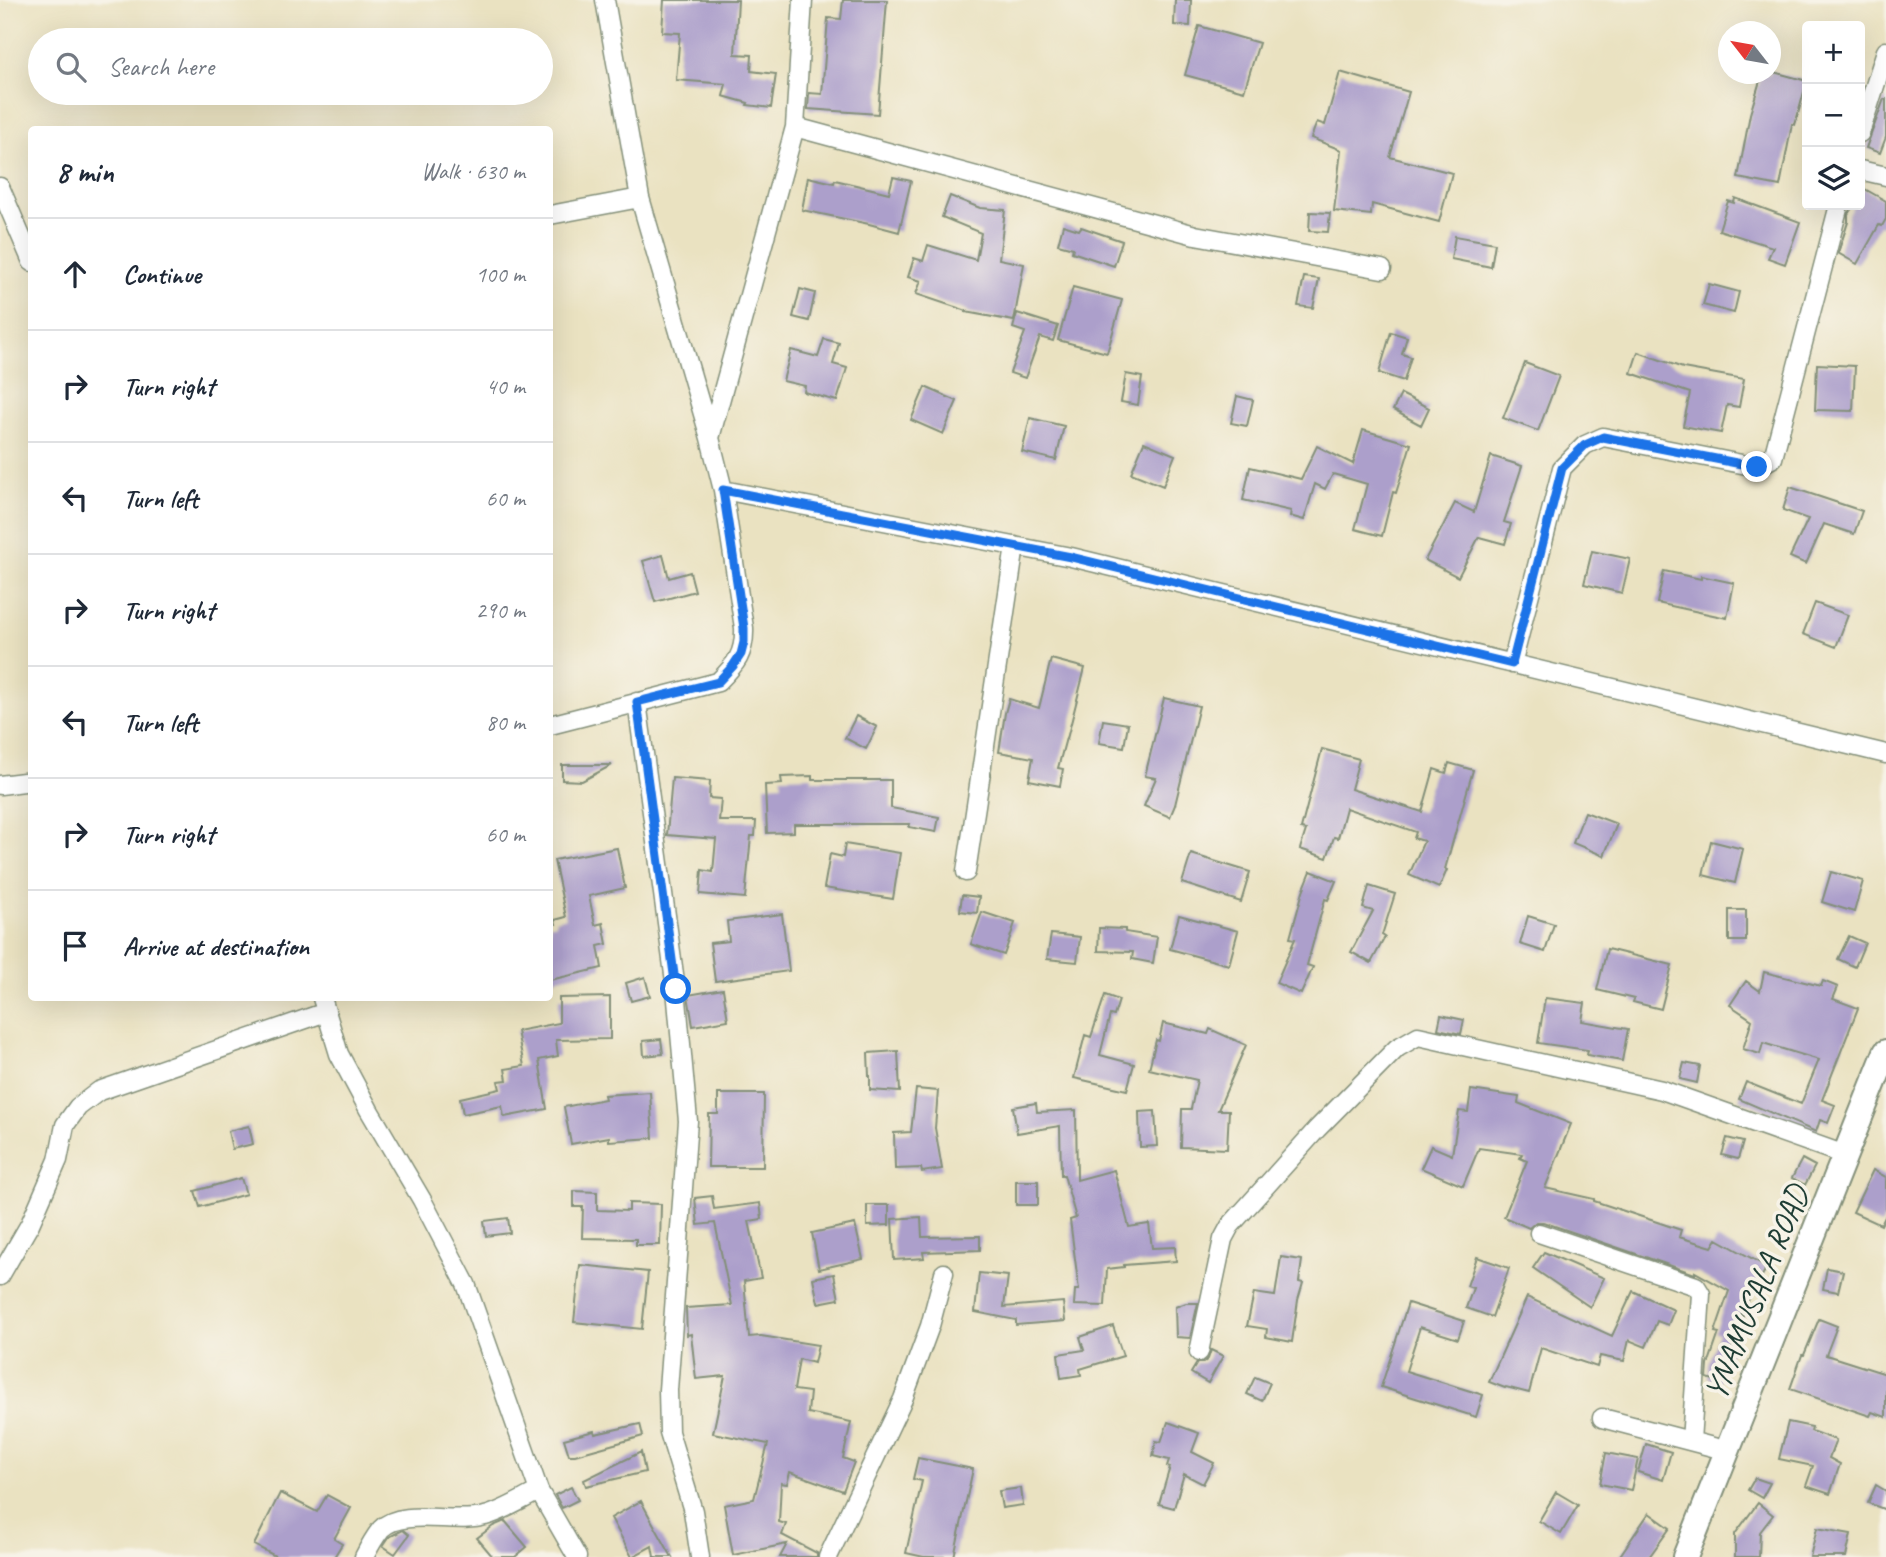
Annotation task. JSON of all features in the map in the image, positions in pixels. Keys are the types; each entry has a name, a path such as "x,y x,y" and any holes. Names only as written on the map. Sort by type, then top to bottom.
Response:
{"main road":[{"name":"YNAMUSALA ROAD","path":"1685,1557 1886,1052"}],"street":[{"path":"553,724 718,682 741,654 744,642 723,490 640,198 605,0"},
{"path":"710,438 795,127 803,0"},
{"path":"1865,117 1886,51"},
{"path":"795,127 1195,235 1382,269"},
{"path":"1865,171 1886,176"},
{"path":"0,187 28,253"},
{"path":"553,214 640,198"},
{"path":"1512,664 1562,468 1585,445 1603,437 1757,467 1773,458 1838,210"},
{"path":"723,490 1071,557 1886,754"},
{"path":"966,872 1015,546"},
{"path":"637,702 676,989 688,1121 668,1390 669,1432 693,1511 700,1557"},
{"path":"0,785 28,782"},
{"path":"0,1276 30,1224 58,1160 65,1125 78,1107 99,1091 324,1005 339,1054 466,1284 539,1491 577,1557"},
{"path":"1199,1352 1223,1239 1230,1226 1317,1129 1397,1048 1418,1036 1662,1090 1845,1155"},
{"path":"1539,1233 1696,1286 1701,1294 1691,1441"},
{"path":"828,1557 903,1399 930,1326 944,1273"},
{"path":"1602,1418 1728,1451"},
{"path":"364,1557 383,1527 406,1517 458,1520 485,1516 539,1491"}],"building":[{"path":"664,0 738,0 735,54 752,55 751,71 776,74 771,108 747,105 748,103 723,96 726,84 676,80 680,33 662,32"},
{"path":"843,0 887,0 878,114 808,109 809,93 822,94 828,18 841,19"},
{"path":"1175,0 1191,0 1190,26 1174,25"},
{"path":"1199,26 1259,43 1244,91 1185,75"},
{"path":"1340,72 1409,92 1390,157 1452,173 1439,222 1372,204 1371,215 1334,211 1341,150 1311,138 1317,122 1325,125"},
{"path":"1781,74 1802,80 1802,99 1795,125 1792,124 1780,186 1738,178 1750,114 1759,84 1781,84"},
{"path":"1884,99 1886,137 1880,153 1866,148"},
{"path":"808,177 834,183 835,180 889,193 893,177 911,181 899,232 802,210"},
{"path":"1865,189 1886,201 1886,219 1882,226 1879,225 1857,264 1838,253 1851,210 1865,210"},
{"path":"950,196 980,208 1005,210 999,259 1024,264 1014,321 966,312 916,294 921,281 908,277 914,258 923,261 928,245 976,260 981,233 942,217"},
{"path":"1735,198 1800,222 1785,264 1768,258 1773,247 1719,230 1728,201 1734,203"},
{"path":"1310,212 1330,213 1328,232 1309,231"},
{"path":"1063,225 1079,230 1081,227 1122,241 1114,266 1072,252 1073,248 1058,244"},
{"path":"1455,236 1495,243 1491,267 1451,259"},
{"path":"1304,277 1319,279 1313,308 1298,306"},
{"path":"1709,284 1739,292 1734,313 1703,305"},
{"path":"1073,287 1122,300 1107,353 1058,340"},
{"path":"800,289 815,293 809,321 793,317"},
{"path":"1017,313 1058,326 1053,341 1040,337 1025,378 1010,373 1025,332 1013,328"},
{"path":"1391,332 1407,337 1402,354 1411,357 1404,381 1379,373"},
{"path":"824,339 839,343 833,364 847,368 837,401 804,392 805,386 783,381 791,350 818,357"},
{"path":"1638,352 1683,368 1744,379 1739,407 1727,405 1721,433 1683,426 1690,393 1631,373"},
{"path":"1525,363 1559,376 1538,431 1503,418"},
{"path":"1817,364 1855,366 1853,411 1815,410"},
{"path":"1126,374 1142,377 1138,405 1121,402"},
{"path":"925,387 957,401 943,434 911,420"},
{"path":"1401,394 1429,408 1421,425 1393,410"},
{"path":"1237,396 1253,400 1247,426 1231,423"},
{"path":"1030,418 1064,426 1056,460 1022,452"},
{"path":"1363,430 1411,444 1396,493 1393,492 1382,536 1355,529 1367,484 1333,474 1325,489 1315,484 1304,520 1290,516 1291,511 1243,500 1250,467 1301,479 1317,446 1353,464"},
{"path":"1144,442 1175,455 1163,486 1131,473"},
{"path":"1491,456 1522,466 1504,522 1511,524 1505,544 1479,537 1458,577 1425,560 1455,503 1474,512"},
{"path":"1790,487 1862,511 1854,534 1824,524 1806,564 1790,557 1808,519 1783,510"},
{"path":"1592,551 1630,559 1622,593 1584,584"},
{"path":"663,555 669,578 690,572 695,591 655,602 643,561"},
{"path":"1664,571 1734,583 1727,618 1657,603"},
{"path":"1815,603 1848,615 1836,647 1803,634"},
{"path":"1051,659 1085,668 1058,768 1063,769 1060,786 1029,780 1033,758 999,752 1009,699 1039,708"},
{"path":"1164,698 1199,706 1170,817 1144,806 1156,778 1145,776"},
{"path":"856,716 877,727 866,749 845,738"},
{"path":"1103,720 1128,724 1124,747 1099,743"},
{"path":"1322,749 1359,759 1351,789 1422,812 1434,769 1446,773 1449,763 1473,770 1445,869 1447,870 1439,888 1409,875 1424,841 1414,838 1416,832 1346,808 1338,838 1334,837 1327,858 1300,849 1306,830 1301,829"},
{"path":"562,765 612,765 582,781 562,780"},
{"path":"812,776 812,780 891,780 891,808 939,817 936,832 909,827 910,824 794,824 794,832 767,833 765,785 782,784 781,777"},
{"path":"672,778 710,781 709,798 721,799 719,821 756,821 755,836 751,836 745,898 700,894 702,870 713,872 716,839 667,835"},
{"path":"1585,812 1617,824 1604,856 1573,843"},
{"path":"1711,841 1743,849 1735,883 1703,875"},
{"path":"845,844 900,853 893,899 824,888 830,854 843,857"},
{"path":"617,848 625,888 589,896 595,925 603,923 607,944 598,946 602,968 553,979 553,924 556,924 555,920 566,917 554,860"},
{"path":"1191,854 1250,872 1241,902 1182,883"},
{"path":"1311,871 1336,881 1328,900 1325,899 1307,965 1313,967 1301,994 1276,983 1295,939 1290,938"},
{"path":"1831,872 1863,881 1854,912 1822,902"},
{"path":"1369,886 1395,894 1382,935 1385,937 1371,963 1351,952 1373,911 1363,908"},
{"path":"962,895 979,897 977,913 960,911"},
{"path":"1729,910 1746,910 1746,941 1729,941"},
{"path":"982,912 1015,923 1004,955 971,944"},
{"path":"782,914 789,971 715,981 710,943 729,941 727,921"},
{"path":"1179,915 1238,931 1229,965 1170,949"},
{"path":"1528,916 1554,924 1545,952 1520,944"},
{"path":"1099,928 1125,929 1125,932 1157,937 1153,963 1132,959 1133,952 1098,951"},
{"path":"1051,934 1080,937 1077,962 1047,959"},
{"path":"1849,936 1865,943 1855,967 1838,959"},
{"path":"1607,949 1672,965 1661,1009 1597,990"},
{"path":"1764,972 1821,986 1823,981 1838,987 1833,999 1858,1008 1822,1100 1835,1105 1828,1123 1820,1120 1816,1132 1739,1099 1746,1082 1801,1104 1819,1060 1763,1043 1760,1054 1743,1049 1752,1020 1730,1005 1746,981 1760,991"},
{"path":"645,977 650,996 631,1001 626,983"},
{"path":"723,989 728,1020 693,1026 688,995"},
{"path":"1105,995 1119,1000 1114,1016 1110,1015 1100,1055 1134,1064 1127,1090 1074,1078 1085,1035 1091,1037"},
{"path":"610,997 610,1039 556,1040 558,1056 539,1060 547,1109 504,1117 502,1106 463,1114 460,1098 500,1089 498,1081 507,1080 505,1069 524,1066 517,1031 559,1023 559,998"},
{"path":"1545,998 1585,1003 1582,1021 1628,1029 1622,1061 1587,1055 1588,1050 1538,1043"},
{"path":"1441,1015 1464,1020 1461,1034 1438,1029"},
{"path":"1163,1023 1208,1034 1210,1029 1246,1045 1218,1110 1229,1110 1227,1149 1181,1147 1182,1109 1191,1109 1197,1080 1149,1069"},
{"path":"661,1039 663,1054 644,1056 643,1041"},
{"path":"898,1051 900,1092 870,1090 868,1053"},
{"path":"1684,1063 1700,1066 1697,1083 1680,1079"},
{"path":"916,1089 938,1091 935,1128 942,1169 922,1172 921,1168 895,1169 894,1133 911,1132"},
{"path":"1471,1090 1519,1097 1518,1103 1571,1124 1545,1188 1594,1199 1681,1230 1679,1237 1712,1247 1717,1239 1767,1267 1740,1315 1743,1316 1720,1382 1707,1378 1708,1365 1719,1333 1715,1332 1729,1291 1695,1272 1543,1222 1536,1222 1529,1228 1504,1217 1527,1161 1520,1158 1522,1154 1479,1148 1463,1186 1421,1168 1431,1146 1452,1155 1459,1111 1468,1112"},
{"path":"650,1092 653,1138 609,1141 609,1137 571,1144 564,1107 605,1099 604,1095"},
{"path":"718,1094 764,1094 763,1167 708,1167 709,1114 718,1114"},
{"path":"1036,1103 1037,1112 1076,1110 1077,1180 1114,1170 1129,1227 1149,1224 1152,1248 1175,1247 1176,1261 1107,1269 1105,1306 1074,1305 1075,1290 1079,1290 1070,1220 1076,1218 1064,1175 1061,1175 1060,1126 1017,1133 1013,1107"},
{"path":"1155,1111 1157,1146 1140,1147 1139,1112"},
{"path":"249,1126 253,1144 232,1149 228,1131"},
{"path":"1727,1138 1743,1142 1738,1159 1722,1155"},
{"path":"1802,1159 1815,1166 1805,1185 1792,1178"},
{"path":"1873,1170 1886,1177 1886,1215 1881,1225 1853,1212"},
{"path":"241,1178 246,1194 200,1207 195,1191"},
{"path":"1016,1181 1038,1181 1038,1205 1016,1205"},
{"path":"574,1191 597,1192 597,1210 629,1211 629,1203 661,1204 660,1245 636,1245 636,1239 582,1238 583,1207 574,1207"},
{"path":"712,1196 714,1209 760,1203 762,1219 749,1221 761,1278 744,1281 749,1337 761,1336 818,1345 814,1363 799,1359 794,1390 810,1392 808,1413 851,1422 843,1458 854,1462 843,1491 790,1472 787,1484 781,1483 779,1522 786,1524 782,1535 817,1553 817,1557 780,1557 787,1544 733,1555 724,1505 754,1499 768,1444 713,1433 725,1376 696,1379 691,1334 687,1335 686,1308 732,1305 715,1223 698,1225 695,1198"},
{"path":"867,1205 889,1205 889,1225 867,1226"},
{"path":"921,1217 922,1237 980,1236 980,1250 923,1252 924,1258 894,1260 892,1219"},
{"path":"508,1218 510,1233 486,1236 484,1221"},
{"path":"855,1224 863,1259 819,1269 812,1233"},
{"path":"1544,1252 1604,1278 1590,1307 1533,1268"},
{"path":"1281,1257 1302,1260 1299,1282 1303,1283 1292,1342 1266,1337 1267,1329 1247,1326 1254,1293 1275,1296"},
{"path":"1477,1257 1509,1268 1492,1317 1466,1308 1473,1288 1467,1286"},
{"path":"580,1265 648,1272 642,1329 574,1322"},
{"path":"1827,1268 1843,1271 1838,1292 1823,1289"},
{"path":"979,1273 1008,1276 1004,1307 1063,1302 1065,1321 1016,1325 1016,1320 975,1312"},
{"path":"834,1274 839,1299 818,1303 813,1278"},
{"path":"1633,1291 1674,1310 1668,1325 1657,1321 1646,1347 1629,1340 1624,1361 1600,1356 1597,1367 1541,1348 1529,1393 1489,1382 1527,1297 1612,1336"},
{"path":"1198,1303 1190,1338 1176,1337 1175,1307"},
{"path":"1408,1303 1464,1321 1458,1339 1420,1327 1406,1371 1483,1395 1476,1417 1381,1387"},
{"path":"1819,1319 1837,1326 1826,1355 1886,1374 1886,1417 1872,1412 1870,1416 1790,1389"},
{"path":"1113,1326 1123,1356 1080,1369 1081,1375 1061,1378 1058,1354 1084,1350 1080,1337"},
{"path":"1211,1350 1223,1356 1208,1383 1191,1373 1197,1363 1208,1359"},
{"path":"1255,1377 1270,1383 1262,1401 1247,1394"},
{"path":"1168,1422 1199,1433 1192,1452 1214,1463 1203,1484 1184,1474 1174,1508 1159,1504 1170,1467 1167,1466 1169,1460 1153,1456 1156,1441 1161,1442"},
{"path":"1788,1422 1812,1427 1811,1431 1836,1440 1829,1458 1840,1464 1830,1494 1806,1486 1813,1466 1779,1459"},
{"path":"640,1424 643,1436 569,1455 564,1439"},
{"path":"1646,1444 1671,1452 1663,1480 1638,1472"},
{"path":"641,1452 645,1472 586,1486 584,1480"},
{"path":"1606,1453 1638,1459 1631,1490 1600,1484"},
{"path":"918,1458 973,1469 954,1557 924,1557 906,1553 922,1481 913,1479"},
{"path":"1755,1478 1770,1483 1762,1498 1748,1490"},
{"path":"1876,1485 1886,1491 1886,1510 1868,1503"},
{"path":"571,1487 578,1500 562,1508 555,1495"},
{"path":"1021,1488 1023,1505 1002,1508 999,1491"},
{"path":"1556,1492 1578,1505 1561,1534 1539,1521"},
{"path":"280,1493 317,1512 327,1495 351,1508 334,1539 342,1544 334,1557 277,1557 254,1545"},
{"path":"641,1501 672,1557 654,1557 652,1546 632,1557 611,1518"},
{"path":"1758,1503 1773,1515 1760,1532 1759,1557 1735,1557 1735,1534"},
{"path":"1649,1513 1670,1528 1649,1557 1619,1557"},
{"path":"505,1521 527,1547 515,1557 493,1557 477,1538"},
{"path":"1817,1528 1851,1534 1846,1557 1810,1557"},
{"path":"403,1530 409,1535 395,1554 383,1546 389,1537"}],"route":[{"path":"676,989 637,702 718,682 741,654 744,628 723,490 1071,557 1512,664 1562,468 1585,445 1603,437 1757,467"}]}
